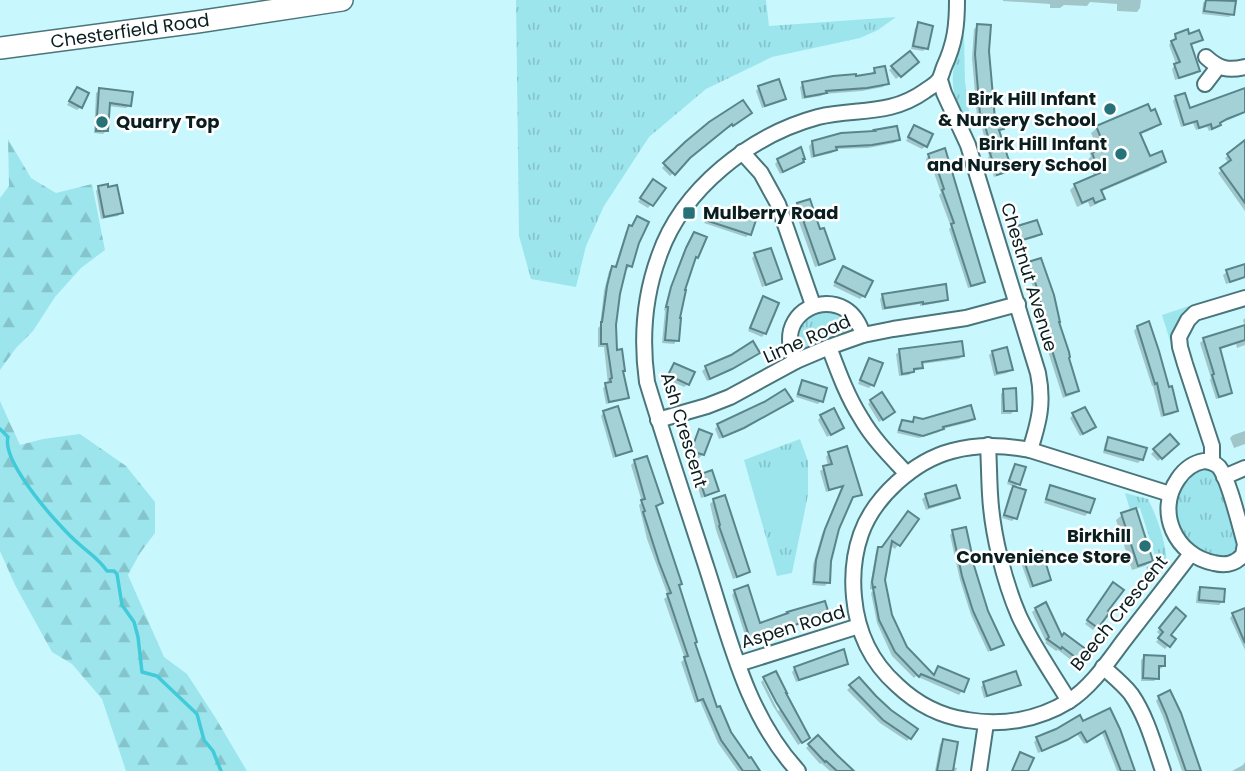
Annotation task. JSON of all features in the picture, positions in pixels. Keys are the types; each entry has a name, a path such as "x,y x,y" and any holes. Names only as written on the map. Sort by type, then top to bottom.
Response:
{"main road":[{"name":"Chesterfield Road","path":"0,48 342,0"}],"street":[{"path":"940,80 955,37 957,0"},
{"path":"1206,57 1218,68 1245,68"},
{"path":"1205,84 1218,68"},
{"name":"Ash Crescent","path":"798,771 772,738 757,713 738,664 658,420 647,382 643,355 646,305 659,254 670,232 700,189 742,152 800,122 903,104 940,80"},
{"name":"Chestnut Avenue","path":"940,80 968,145 1038,373 1042,406 1030,450"},
{"path":"742,152 761,173 778,204 813,305"},
{"path":"1212,462 1212,446 1179,337 1195,313 1245,298"},
{"path":"796,361 789,337 792,326 797,317 813,305 831,304 842,307 856,319 863,335"},
{"name":"Lime Road","path":"658,420 730,397 796,361 863,335 966,318 1018,304"},
{"path":"828,347 862,420 907,474"},
{"path":"988,445 990,497 999,550 1009,585 1019,615 1033,643 1069,701"},
{"name":"Beech Crescent","path":"1170,494 1030,450 1009,446 988,445 949,451 932,458 907,474 881,501 862,532 854,565 853,583 859,626 868,649 878,664 905,693 923,705 943,715 986,723 1010,722 1048,712 1069,701 1087,686 1190,555"},
{"path":"1198,462 1212,462 1224,477 1245,544 1244,556 1225,565 1202,561 1190,555 1182,547 1172,528 1169,514 1170,494 1190,467 1198,462"},
{"path":"1224,477 1245,468"},
{"name":"Aspen Road","path":"738,664 859,626"},
{"path":"1103,667 1122,684 1138,706 1163,771"},
{"path":"979,771 986,723"}],"green space":[{"path":"516,0 766,0 769,26 896,17 878,30 860,38 772,57 706,89 649,137 604,206 586,246 576,287 531,279 519,236"},
{"path":"964,34 965,81 971,126 958,104 953,84 955,59"},
{"path":"8,139 31,178 56,193 92,184 105,250 81,268 55,297 33,331 0,370 0,198 9,186"},
{"path":"1189,306 1175,331 1171,344 1162,315"},
{"path":"829,309 838,311 850,321 851,328 848,332 806,348 800,347 795,341 805,318 809,314"},
{"path":"0,401 20,445 80,434 126,466 155,502 155,533 128,575 164,657 187,674 247,771 126,771 102,699 72,664 52,652 15,585 0,551"},
{"path":"800,439 808,461 808,495 792,573 777,576 744,460"},
{"path":"792,452 804,481 804,502 797,529 786,534 769,530 763,520 756,483 783,454"},
{"path":"1202,468 1216,474 1237,546 1236,551 1225,558 1213,558 1200,553 1181,532 1176,517 1176,502 1182,487 1190,476"},
{"path":"1125,493 1148,499 1161,531 1167,565 1152,582 1146,567 1157,562 1140,508 1130,510"}],"building":[{"path":"1206,0 1236,1 1234,15 1204,11"},
{"path":"918,22 933,26 928,49 913,46"},
{"path":"977,24 991,25 989,51 995,119 1001,118 1004,129 999,130 1012,170 997,175 980,114 975,54"},
{"path":"1188,29 1189,34 1199,30 1203,40 1191,44 1200,71 1179,78 1174,64 1180,62 1171,41 1176,39 1175,34"},
{"path":"910,51 919,62 901,77 891,66"},
{"path":"885,66 889,84 826,91 827,93 805,97 802,82 833,76 875,73 874,68"},
{"path":"779,79 786,99 765,106 758,86"},
{"path":"77,87 89,93 82,108 69,101"},
{"path":"99,88 133,92 131,106 110,103 108,131 96,131"},
{"path":"1245,88 1245,112 1212,129 1211,124 1199,128 1197,121 1184,125 1175,96 1185,93 1190,108"},
{"path":"743,100 752,113 733,126 732,124 690,158 675,175 663,163 709,122"},
{"name":"Birk Hill Infant and Nursery School","path":"1148,104 1151,111 1155,109 1161,124 1140,133 1150,156 1162,151 1166,162 1101,190 1105,199 1095,203 1093,198 1082,203 1074,184 1100,173 1092,153 1097,151 1093,142 1101,138 1096,126"},
{"path":"914,125 933,134 927,147 908,137"},
{"path":"897,126 900,140 836,147 837,150 814,156 812,141 841,133 875,131"},
{"path":"1245,140 1245,203 1220,168 1231,160 1227,154"},
{"path":"801,147 804,162 783,172 777,159"},
{"path":"945,148 985,282 971,286 951,224 954,223 942,190 944,189 935,162 931,163 928,154"},
{"path":"653,179 666,188 653,206 640,198"},
{"path":"108,184 108,187 117,185 123,213 104,217 98,186"},
{"path":"810,199 820,229 824,228 835,259 819,265 797,203"},
{"path":"716,207 756,220 751,235 705,220"},
{"path":"637,216 649,222 632,267 627,265 616,325 617,350 622,349 623,371 629,398 609,402 605,383 611,382 612,378 607,344 601,344 601,322 612,266 616,267 629,225 632,226"},
{"path":"1037,220 1042,234 1019,241 1014,227"},
{"path":"694,232 707,237 698,258 696,257 685,290 679,341 665,340 666,307 671,287"},
{"path":"771,248 782,279 766,285 754,253"},
{"path":"1041,258 1054,295 1079,391 1066,395 1028,262"},
{"path":"1245,264 1245,277 1230,282 1226,270"},
{"path":"843,266 873,281 865,297 835,282"},
{"path":"946,284 948,300 885,308 882,294"},
{"path":"763,296 779,303 766,334 750,328"},
{"path":"1149,321 1178,411 1164,415 1157,383 1155,384 1137,326"},
{"path":"1245,325 1245,340 1220,348 1232,393 1219,397 1203,338"},
{"path":"753,341 760,353 710,379 705,366 731,355"},
{"path":"962,341 964,356 922,362 923,368 902,374 899,349"},
{"path":"1007,347 1013,370 997,373 992,351"},
{"path":"869,358 883,363 874,386 860,380"},
{"path":"674,363 695,372 689,385 668,375"},
{"path":"802,380 827,388 823,402 798,394"},
{"path":"1016,388 1017,411 1004,411 1003,389"},
{"path":"785,389 793,401 723,437 717,424"},
{"path":"882,392 895,412 883,420 870,400"},
{"path":"971,405 975,419 943,427 944,429 923,436 899,430 902,420 913,422 914,417 923,419"},
{"path":"618,406 632,451 616,456 603,411"},
{"path":"1085,407 1096,427 1083,434 1072,413"},
{"path":"834,408 844,428 831,435 820,415"},
{"path":"699,429 712,434 704,455 691,451"},
{"path":"1170,434 1179,444 1162,459 1153,449"},
{"path":"1108,437 1147,448 1143,460 1105,450"},
{"path":"847,446 862,495 853,497 839,529 831,561 830,583 814,582 816,560 825,529 843,486 829,490 823,466 832,464 828,452"},
{"path":"647,456 663,503 656,506 682,584 679,585 697,642 695,643 717,707 720,706 731,732 760,771 743,771 721,740 703,699 698,701 684,657 688,656 667,594 671,593 643,512 645,511 641,500 645,499 634,460"},
{"path":"1015,464 1026,467 1020,485 1009,481"},
{"path":"712,470 719,491 705,496 698,475"},
{"path":"956,485 960,498 929,507 925,494"},
{"path":"1050,485 1095,499 1090,513 1046,499"},
{"path":"1013,486 1026,490 1017,519 1004,515"},
{"path":"725,495 750,572 737,577 719,526 713,499"},
{"path":"1136,508 1153,561 1138,566 1121,513"},
{"path":"908,511 919,519 900,546 892,541 885,580 892,615 907,647 934,675 938,666 969,679 964,692 921,674 919,677 895,652 879,620 873,588 876,587 873,587 872,582 878,547 882,547"},
{"path":"966,527 972,559 988,611 1004,645 991,650 973,611 952,530"},
{"path":"1042,551 1051,580 1033,586 1023,558"},
{"path":"1113,582 1124,590 1098,628 1087,620"},
{"path":"748,585 760,623 825,601 829,614 750,639 734,590"},
{"path":"1200,587 1225,589 1224,602 1199,600"},
{"path":"1046,602 1062,636 1064,633 1091,653 1083,663 1047,639 1049,637 1035,608"},
{"path":"1176,607 1186,616 1171,635 1176,639 1170,647 1158,638 1163,632 1159,628"},
{"path":"1245,608 1245,643 1232,613"},
{"path":"844,649 848,664 799,680 794,667"},
{"path":"1144,655 1165,656 1165,666 1159,666 1159,679 1143,678"},
{"path":"776,671 810,738 802,743 763,677"},
{"path":"1016,671 1021,685 987,696 983,682"},
{"path":"859,677 891,710 918,729 911,739 883,720 849,685"},
{"path":"1170,690 1201,771 1186,771 1158,696"},
{"path":"1110,708 1135,771 1121,771 1105,731 1087,742 1081,732 1042,751 1036,737 1080,715 1083,721"},
{"path":"818,735 854,771 837,771 825,762 808,744"},
{"path":"943,739 958,742 953,771 937,771"},
{"path":"1020,752 1034,758 1028,771 1012,771"}],"waterway":[{"path":"0,429 8,437 8,448 22,478 46,510 107,571 117,574 122,605 134,622 138,637 142,672 157,676 197,714 204,740 213,751 221,771"}],"place":[{"name":"Birk Hill Infant & Nursery School","path":"1110,109"},
{"name":"Quarry Top","path":"102,122"},
{"name":"Birk Hill Infant and Nursery School","path":"1121,154"},
{"name":"Mulberry Road","path":"689,213"},
{"name":"Birkhill Convenience Store","path":"1145,546"}]}
